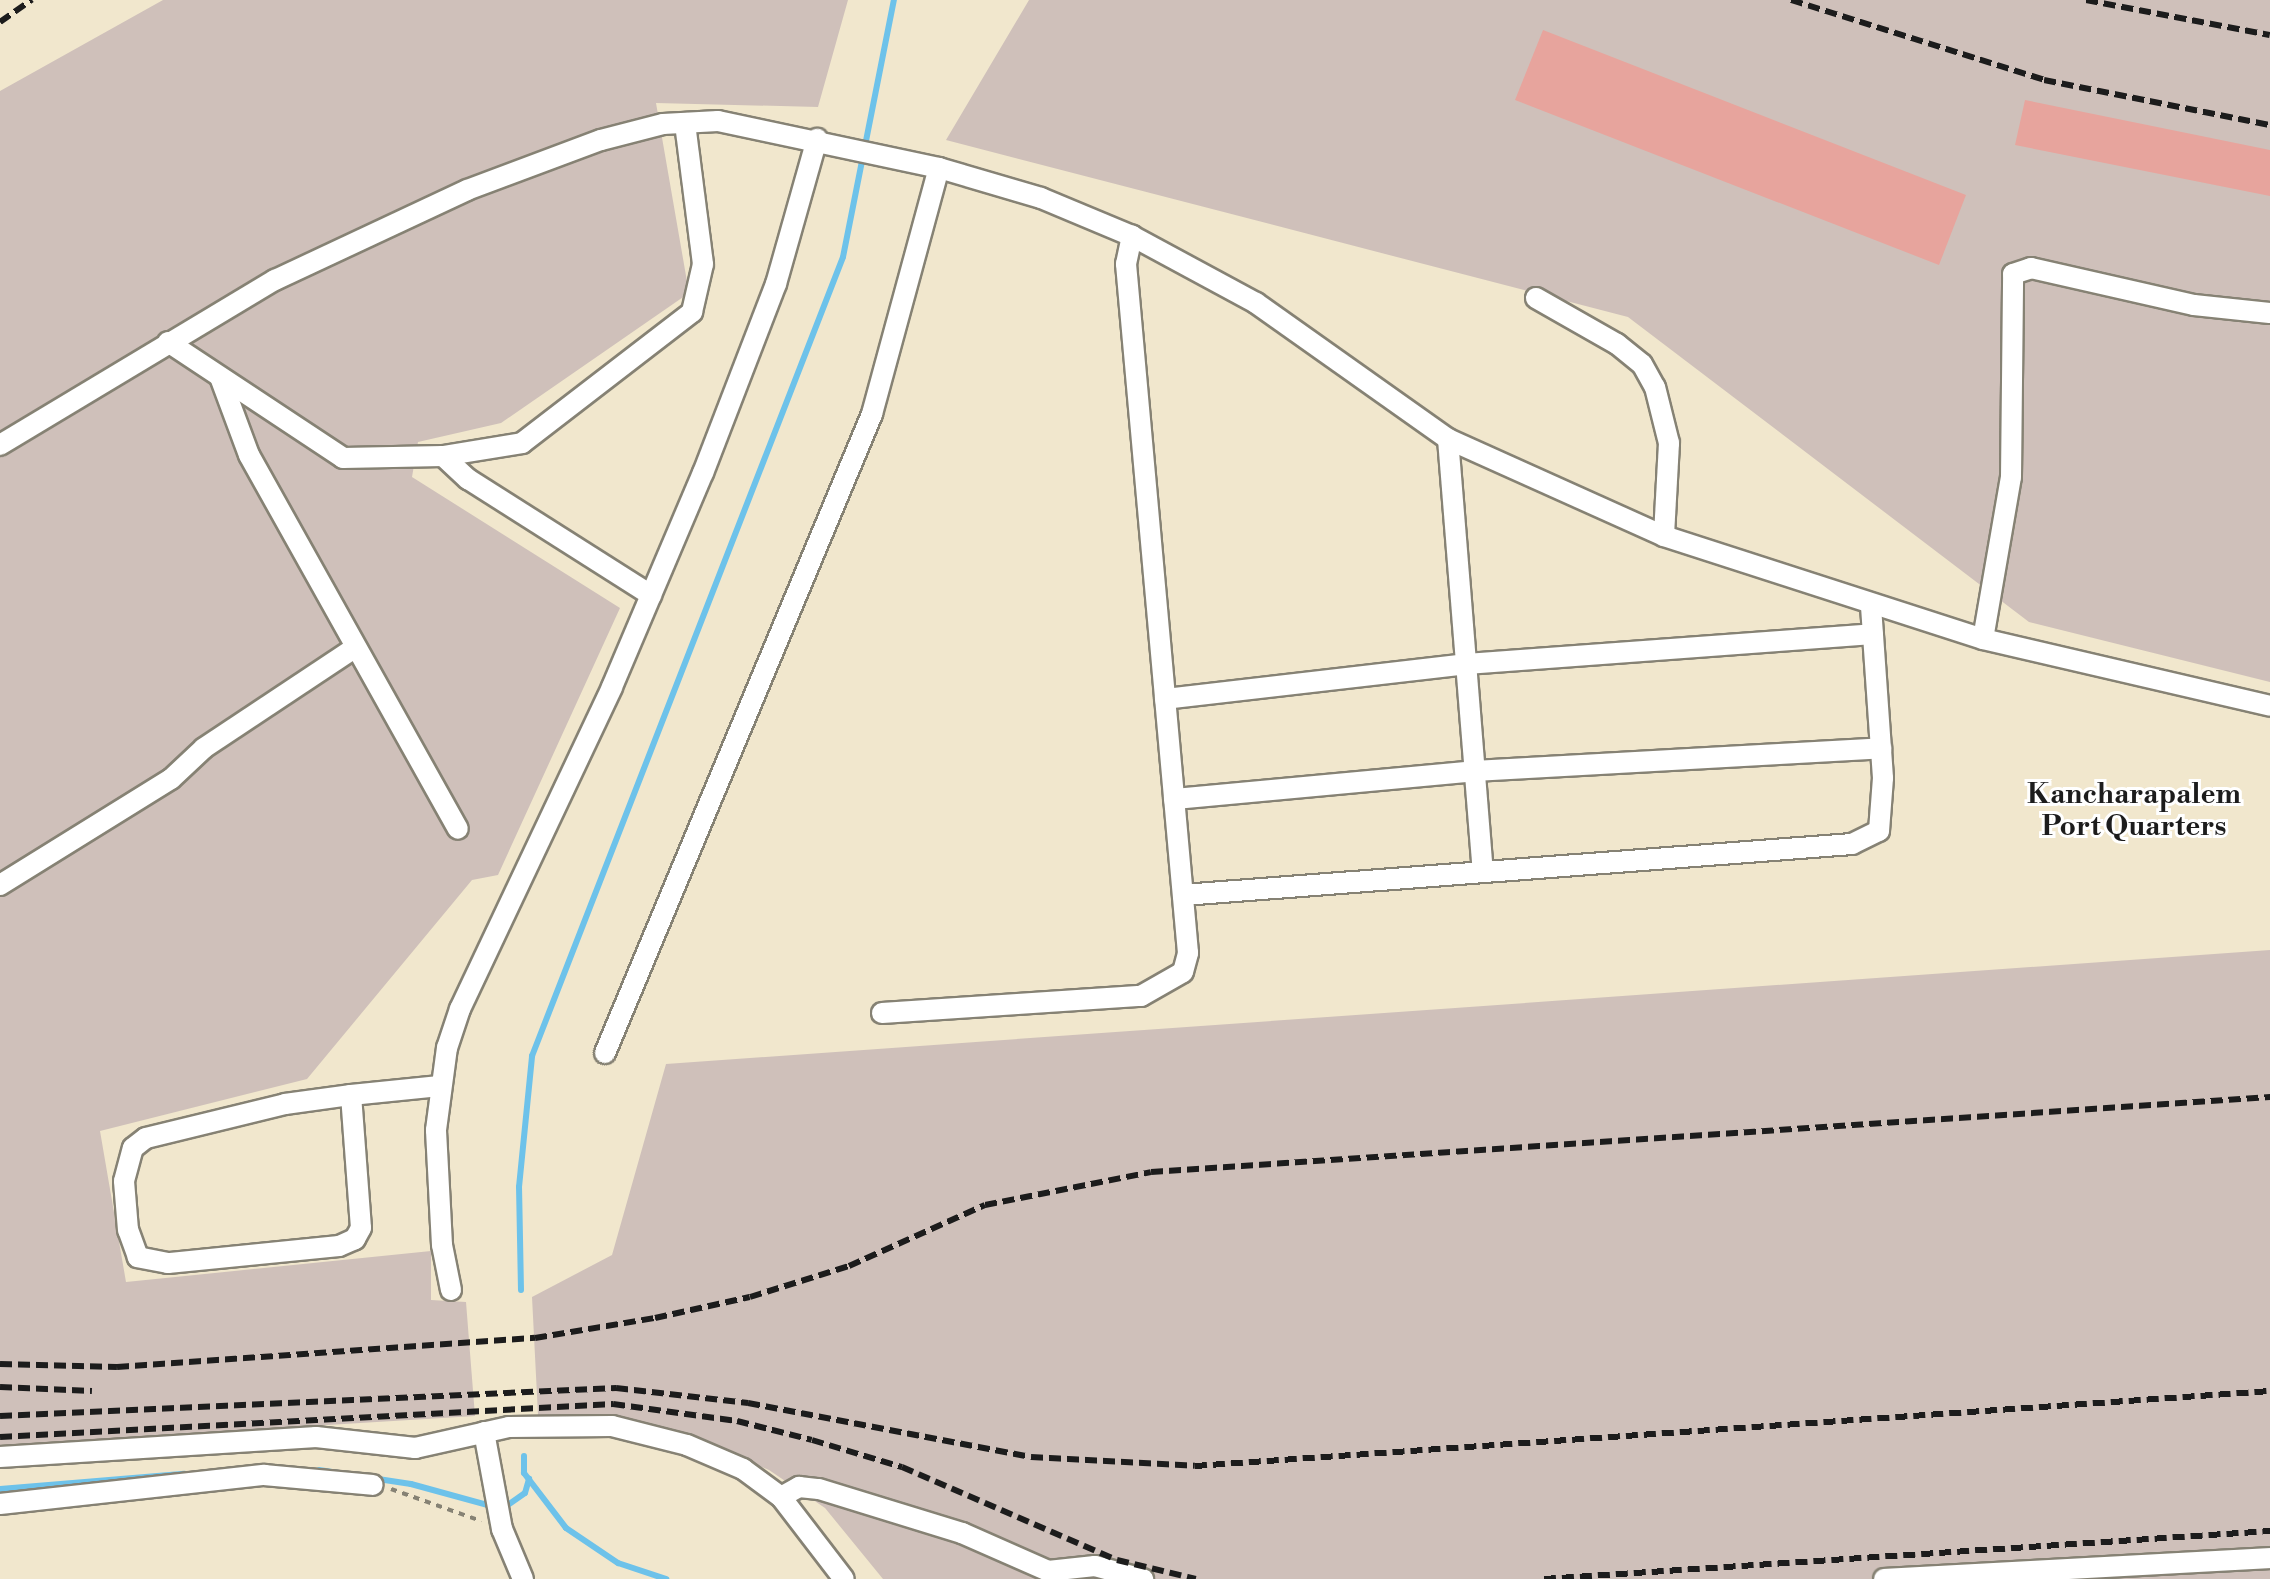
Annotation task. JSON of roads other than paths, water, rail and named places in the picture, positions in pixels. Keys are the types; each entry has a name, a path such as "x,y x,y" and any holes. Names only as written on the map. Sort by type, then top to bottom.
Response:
{"street":[{"path":"168,342 343,458 443,456 522,443 692,312 703,264 685,123"},
{"path":"0,445 275,280 467,190 601,140 685,123 746,124 939,168 1041,198 1132,236 1256,303 1448,439 1664,536 1871,607 1983,639 2270,706"},
{"path":"451,1290 442,1245 436,1130 440,1086 460,1009 651,595 769,306 826,141"},
{"path":"605,1053 872,414 939,168"},
{"path":"882,1013 1141,996 1164,987 1183,972 1188,953 1126,264 1132,236"},
{"path":"1983,639 2011,477 2013,274 2031,268 2194,305 2270,313"},
{"path":"1536,298 1617,344 1642,364 1655,387 1669,443 1664,536"},
{"path":"220,377 249,455 458,829"},
{"path":"1448,439 1483,872"},
{"path":"443,456 468,479 651,595"},
{"path":"1183,895 1852,844 1879,831 1881,748 1871,607"},
{"path":"1165,699 1466,664 1873,634"},
{"path":"0,885 171,779 204,748 356,647"},
{"path":"1174,799 1475,771 1881,748"},
{"path":"351,1095 361,1228 355,1239 339,1246 168,1263 138,1257 128,1230 124,1181 133,1148 165,1130 351,1095 440,1086"},
{"path":"0,1457 316,1437 415,1448 509,1427 547,1424 612,1426 687,1445 743,1469 781,1497 844,1579"},
{"path":"484,1432 500,1515 523,1579"},
{"path":"0,1504 264,1475 373,1485"},
{"path":"781,1497 799,1487 819,1489 962,1533 1048,1571 1095,1566 1143,1579"},
{"path":"1884,1579 2270,1558"}],"waterway":[{"path":"521,1290 519,1187 532,1056 843,257 894,0"},
{"path":"524,1456 524,1473 566,1528 618,1563 666,1579"},
{"path":"319,1470 411,1484 502,1509 525,1493 529,1479"},
{"path":"0,1489 184,1474"}],"railway":[{"path":"0,22 32,0"},
{"path":"1791,0 2044,80 2270,125"},
{"path":"2086,0 2270,35"},
{"path":"0,1364 117,1367 535,1338 655,1318 750,1297 849,1266 985,1205 1151,1172 2270,1097"},
{"path":"0,1387 92,1391"},
{"path":"0,1416 616,1388 748,1403 1031,1457 1195,1466 2270,1391"},
{"path":"0,1437 613,1404 737,1421 902,1467 1117,1560 1196,1579"},
{"path":"1544,1579 2270,1531"}],"district":[{"name":"Kancharapalem Port Quarters","path":"2134,811"}]}
